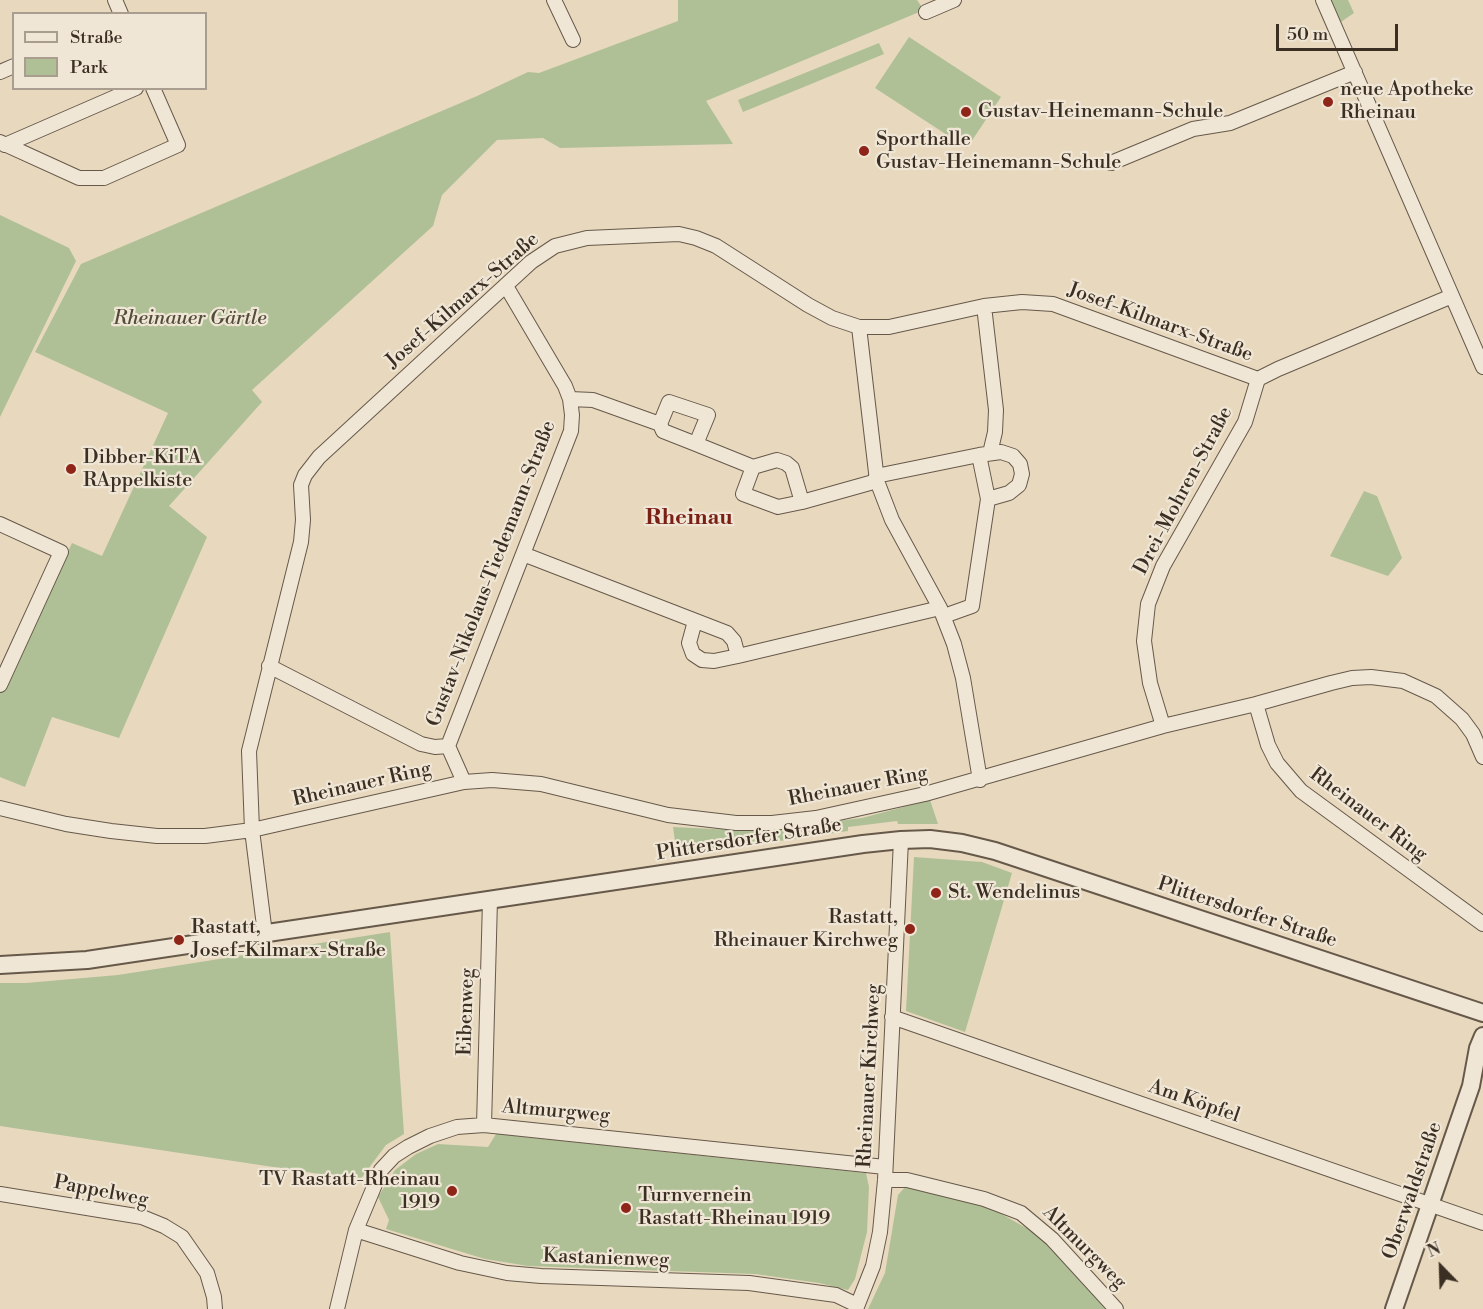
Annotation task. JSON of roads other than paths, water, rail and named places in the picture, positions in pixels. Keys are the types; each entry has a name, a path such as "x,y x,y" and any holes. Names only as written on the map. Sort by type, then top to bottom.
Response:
{"street":[{"path":"554,0 573,40"},
{"path":"926,12 954,0"},
{"path":"1323,0 1483,367"},
{"path":"1111,163 1193,129 1230,123 1354,72"},
{"path":"3,143 131,90"},
{"path":"3,143 79,178 104,178 178,145 154,90"},
{"name":"Josef-Kilmarx-Straße","path":"265,934 252,830 249,751 301,542 303,520 301,485 304,475 319,457 541,254 555,246 570,240 587,238 679,234 696,238 716,246 808,305 832,318 860,327 889,327 984,306 1022,302 1053,304 1258,380 1278,369 1452,296"},
{"name":"Gustav-Nikolaus-Tiedemann-Straße","path":"464,782 448,746 571,431 570,399 565,386 506,286"},
{"path":"695,621 689,643 693,654 702,660 714,662 972,606 988,499 984,454 994,432 996,410 984,306"},
{"path":"860,327 877,478 892,520 942,612 954,644 963,678 980,780"},
{"name":"Drei-Mohren-Straße","path":"1163,726 1150,683 1144,641 1149,604 1163,567 1245,422 1258,380"},
{"path":"570,399 593,400 660,424"},
{"path":"696,444 708,415 669,402 660,424 663,431 753,467 777,460 786,462 792,468 801,502"},
{"path":"753,467 743,494 778,507 877,478 984,454 1001,452 1013,456 1020,464 1022,474 1019,484 1009,493 988,499"},
{"path":"0,524 61,552 0,685"},
{"path":"523,554 728,633 734,640 738,656"},
{"path":"269,666 421,744 435,747 448,746"},
{"path":"1256,704 1352,678 1403,681 1427,692 1462,719 1473,734 1483,757"},
{"name":"Rheinauer Ring","path":"0,808 66,824 157,836 205,836 252,830 464,782 492,780 541,784 668,815 736,823 772,823 863,810 980,780 1163,726 1256,704 1276,763 1300,791 1483,924"},
{"name":"Plittersdorfer Straße","path":"0,965 87,960 901,840 938,840 995,851 1483,1013"},
{"name":"Rheinauer Kirchweg","path":"856,1307 873,1266 880,1232 885,1173 901,840"},
{"name":"Eibenweg","path":"484,1125 490,900"},
{"name":"Am Köpfel","path":"892,1017 1483,1223"},
{"name":"Oberwaldstraße","path":"1394,1309 1471,1086 1478,1047 1483,1036"},
{"name":"Oberwaldstraße","path":"1471,1086 1483,1066"},
{"name":"Altmurgweg","path":"337,1309 356,1230 381,1170 394,1156 430,1136 457,1127 484,1125 885,1173 984,1199 1021,1214 1052,1239 1116,1309"},
{"name":"Pappelweg","path":"0,1194 142,1217 164,1226 182,1237 207,1273 215,1309"},
{"name":"Kastanienweg","path":"356,1230 460,1263 507,1273 749,1283 836,1295 856,1307"}],"place":[{"name":"neue Apotheke Rheinau","path":"1328,102"},
{"name":"Gustav-Heinemann-Schule","path":"966,112"},
{"name":"Sporthalle Gustav-Heinemann-Schule","path":"864,151"},
{"name":"Dibber-KiTA RAppelkiste","path":"71,469"},
{"name":"St. Wendelinus","path":"936,893"},
{"name":"Rastatt, Rheinauer Kirchweg","path":"910,929"},
{"name":"Rastatt, Josef-Kilmarx-Straße","path":"179,940"},
{"name":"TV Rastatt-Rheinau 1919","path":"452,1191"},
{"name":"Turnvernein Rastatt-Rheinau 1919","path":"626,1208"}],"district":[{"name":"Rheinau","path":"689,519"}],"park label":[{"name":"Rheinauer Gärtle","path":"190,319"}]}
